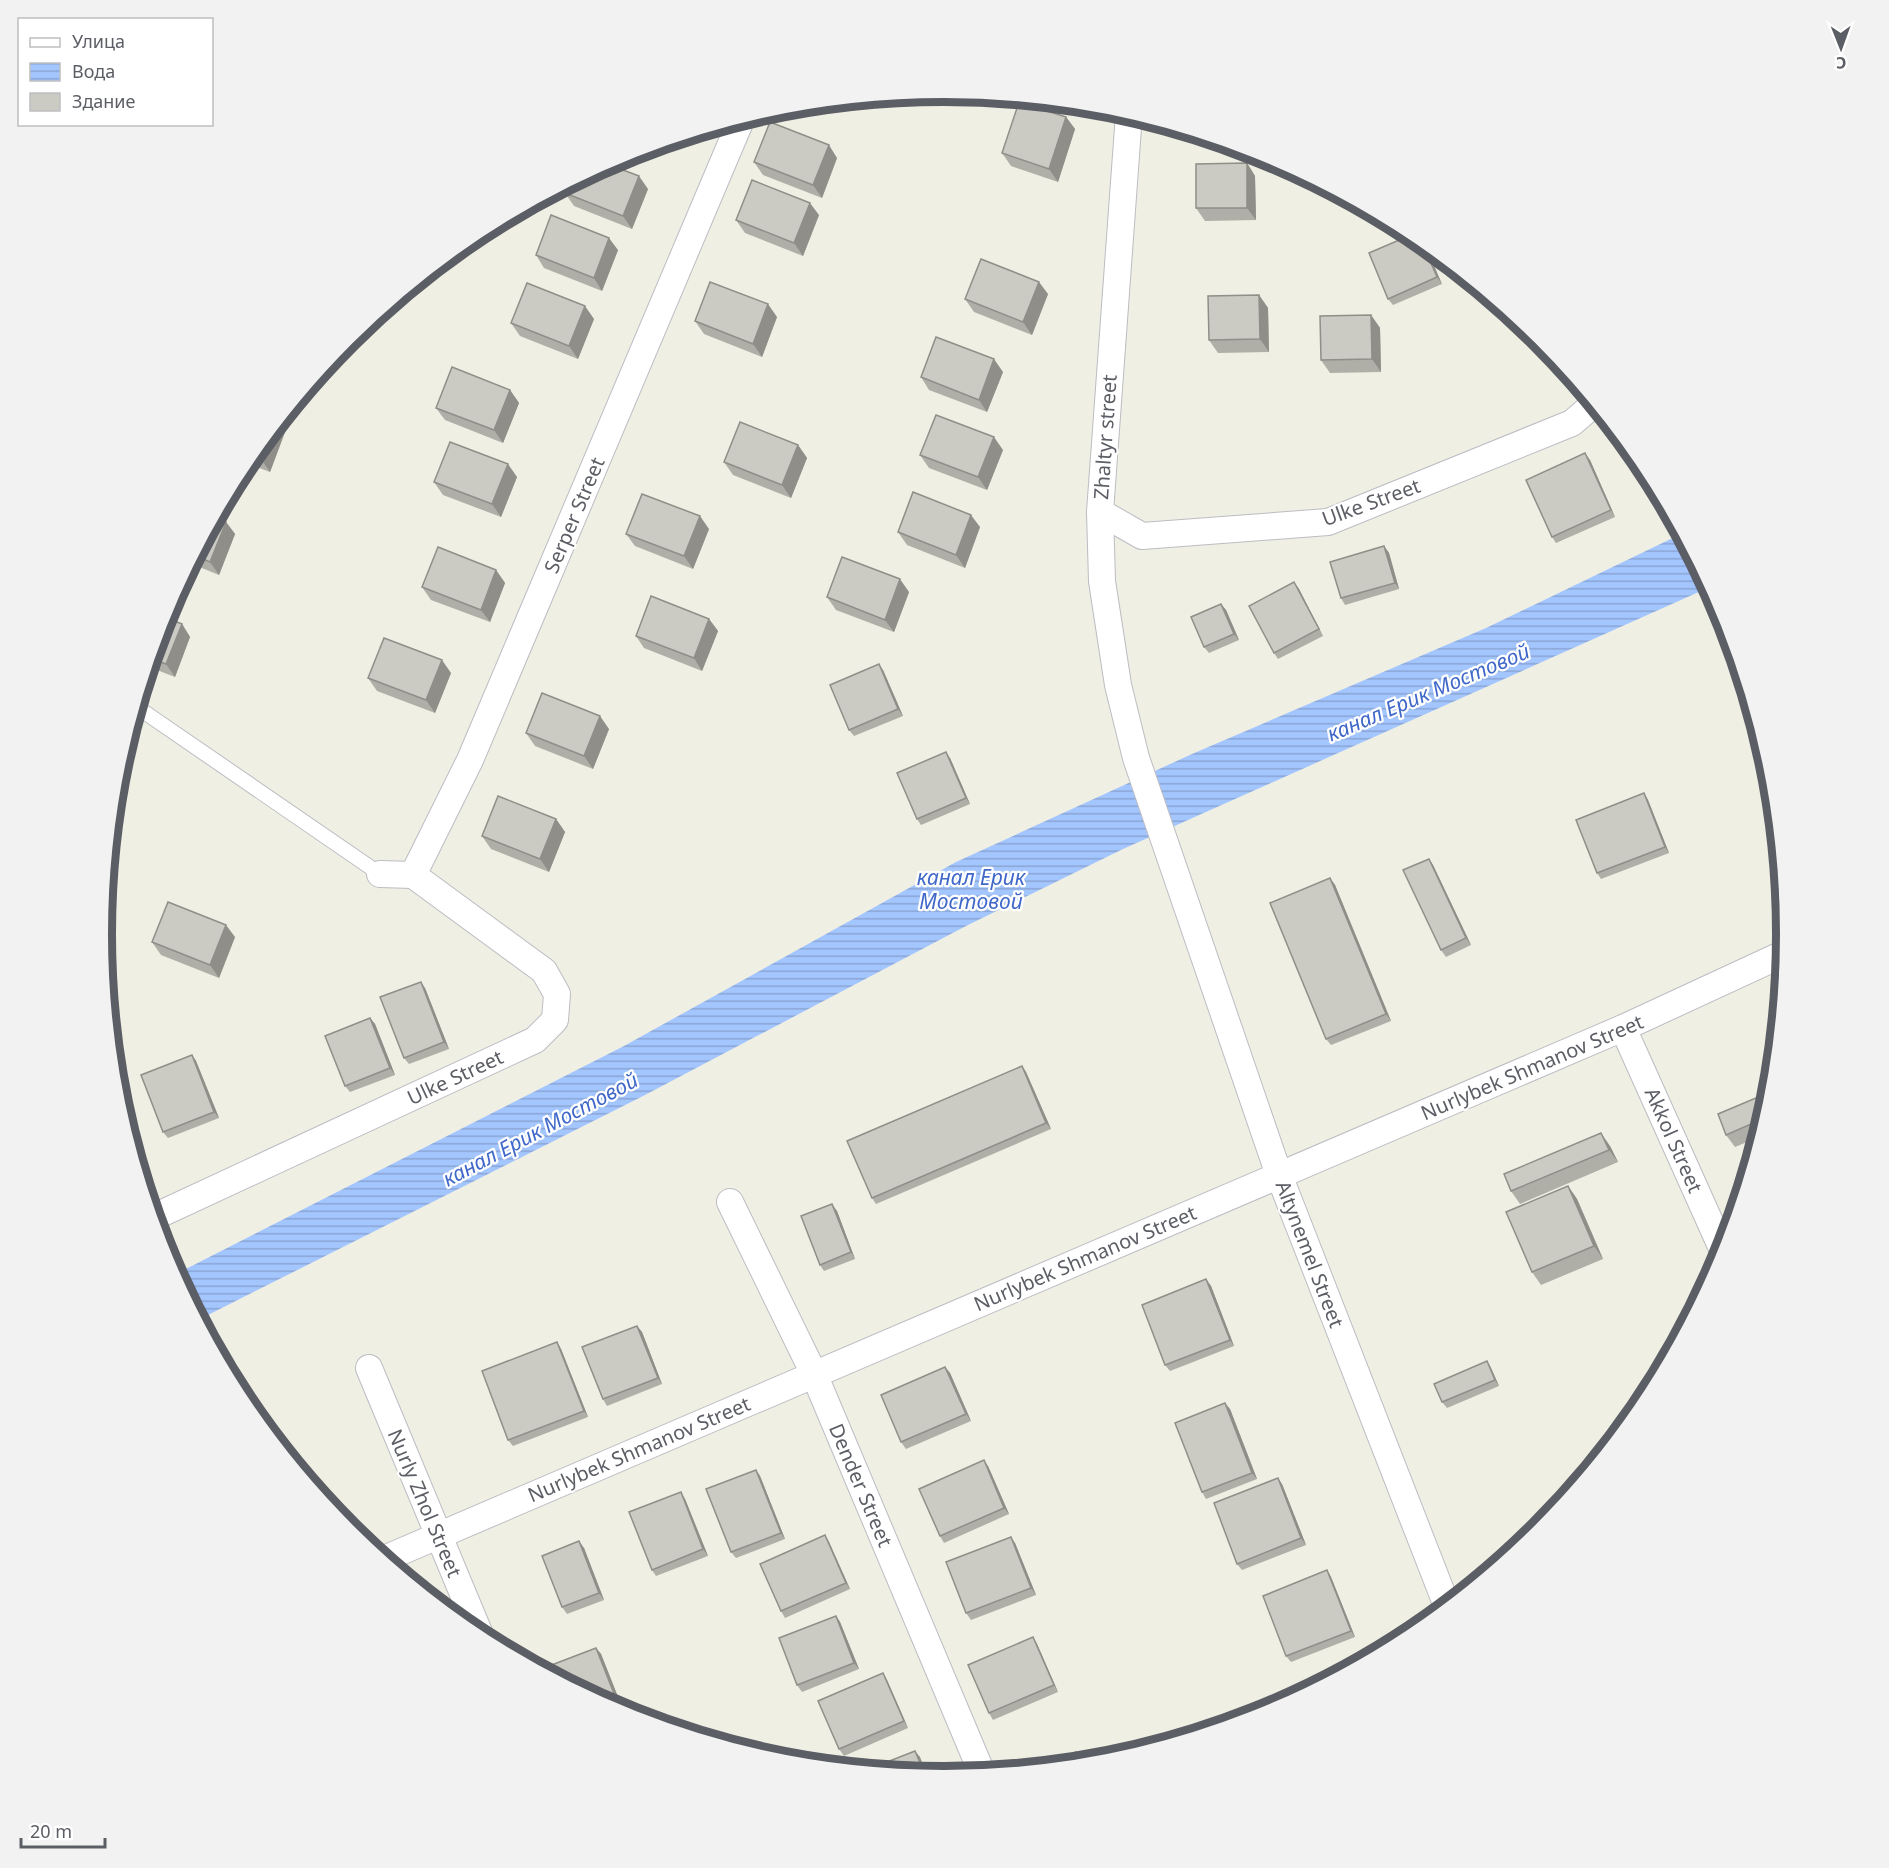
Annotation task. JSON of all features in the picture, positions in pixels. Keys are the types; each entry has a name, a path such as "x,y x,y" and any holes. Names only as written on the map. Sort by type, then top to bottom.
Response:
{"street":[{"name":"Zhaltyr street","path":"1128,123 1100,512 1102,581 1119,685 1136,758 1183,898"},
{"name":"Serper Street","path":"413,875 470,760 738,128"},
{"name":"Ulke Street","path":"1100,512 1142,536 1328,522 1572,423 1589,408"},
{"path":"380,874 413,875"},
{"name":"Ulke Street","path":"162,1213 535,1040 555,1020 557,994 544,970 413,875"},
{"name":"Altynemel Street","path":"1183,898 1279,1175 1444,1599"},
{"name":"Nurlybek Shmanov Street","path":"392,1556 1623,1028 1776,957"},
{"name":"Akkol Street","path":"1623,1028 1718,1239"},
{"name":"Dender Street","path":"730,1202 814,1374 979,1765"},
{"name":"Nurly Zhol Street","path":"369,1368 474,1620"}],"lane":[{"path":"143,711 380,874"}],"water":[{"name":"канал Ерик Мостовой","path":"1675,537 1702,591 1123,849 966,926 645,1095 206,1316 198,1302 184,1270 624,1046 956,862 1192,754 1486,628"}],"building":[{"path":"1018,106 1036,107 1066,117 1049,169 1002,153"},
{"path":"770,122 829,145 813,185 754,162"},
{"path":"1247,163 1247,208 1196,208 1196,164"},
{"path":"619,168 639,176 623,216 566,194"},
{"path":"752,180 810,203 794,243 736,220"},
{"path":"551,215 609,238 594,278 536,255"},
{"path":"1402,239 1429,258 1437,277 1388,299 1369,253"},
{"path":"981,259 1039,282 1023,322 965,299"},
{"path":"710,282 768,304 753,344 695,321"},
{"path":"527,283 585,306 569,346 511,323"},
{"path":"1259,295 1260,339 1209,340 1208,296"},
{"path":"1371,315 1372,359 1321,360 1320,316"},
{"path":"936,337 994,359 979,400 921,377"},
{"path":"452,367 510,390 494,430 436,408"},
{"path":"936,415 994,437 978,477 920,455"},
{"path":"740,422 798,445 782,485 724,462"},
{"path":"450,442 508,464 492,504 434,482"},
{"path":"1585,453 1611,510 1552,537 1526,480"},
{"path":"913,492 971,515 956,555 898,532"},
{"path":"642,494 700,516 684,556 626,534"},
{"path":"223,521 226,522 210,562 202,559"},
{"path":"1384,546 1395,583 1341,598 1330,562"},
{"path":"438,547 496,570 481,610 422,587"},
{"path":"842,557 900,579 885,620 827,597"},
{"path":"1294,582 1319,629 1274,653 1249,606"},
{"path":"651,596 709,619 694,658 636,636"},
{"path":"1221,604 1234,634 1204,647 1191,617"},
{"path":"174,621 182,624 166,664 159,662"},
{"path":"384,638 442,660 426,700 368,678"},
{"path":"879,664 898,709 849,730 830,685"},
{"path":"542,693 600,716 584,756 526,733"},
{"path":"946,752 966,798 917,819 897,773"},
{"path":"1644,793 1665,847 1597,873 1576,820"},
{"path":"498,796 556,819 540,859 482,836"},
{"path":"1429,859 1466,938 1441,950 1403,870"},
{"path":"1330,878 1386,1014 1326,1039 1270,903"},
{"path":"168,902 226,925 210,965 152,942"},
{"path":"421,982 444,1042 404,1058 380,997"},
{"path":"370,1018 390,1068 345,1086 325,1036"},
{"path":"192,1055 214,1112 163,1132 141,1075"},
{"path":"1022,1066 1046,1123 872,1198 847,1141"},
{"path":"1761,1096 1754,1123 1726,1135 1718,1114"},
{"path":"1601,1133 1609,1150 1511,1191 1504,1174"},
{"path":"1568,1186 1594,1246 1532,1272 1506,1212"},
{"path":"832,1204 851,1252 820,1265 801,1216"},
{"path":"1206,1279 1230,1340 1165,1365 1142,1305"},
{"path":"637,1326 658,1378 603,1399 582,1347"},
{"path":"557,1342 584,1411 508,1440 482,1371"},
{"path":"1487,1361 1495,1380 1442,1402 1434,1384"},
{"path":"945,1367 966,1414 901,1442 881,1395"},
{"path":"1225,1403 1252,1473 1202,1492 1175,1423"},
{"path":"984,1460 1004,1508 940,1536 919,1489"},
{"path":"756,1470 781,1533 731,1552 706,1489"},
{"path":"1278,1478 1301,1538 1237,1564 1214,1503"},
{"path":"681,1492 703,1549 652,1570 629,1512"},
{"path":"825,1535 846,1583 781,1611 760,1564"},
{"path":"1011,1537 1031,1588 966,1613 946,1562"},
{"path":"579,1541 599,1593 562,1607 542,1556"},
{"path":"1327,1570 1351,1631 1286,1656 1263,1596"},
{"path":"836,1616 854,1663 797,1685 779,1638"},
{"path":"1033,1637 1054,1685 989,1713 968,1665"},
{"path":"596,1648 615,1696 613,1697 549,1666"},
{"path":"883,1673 904,1721 839,1749 818,1701"},
{"path":"915,1751 921,1765 890,1764 883,1763"},
{"path":"1076,1752 1077,1755 1062,1757"}]}
